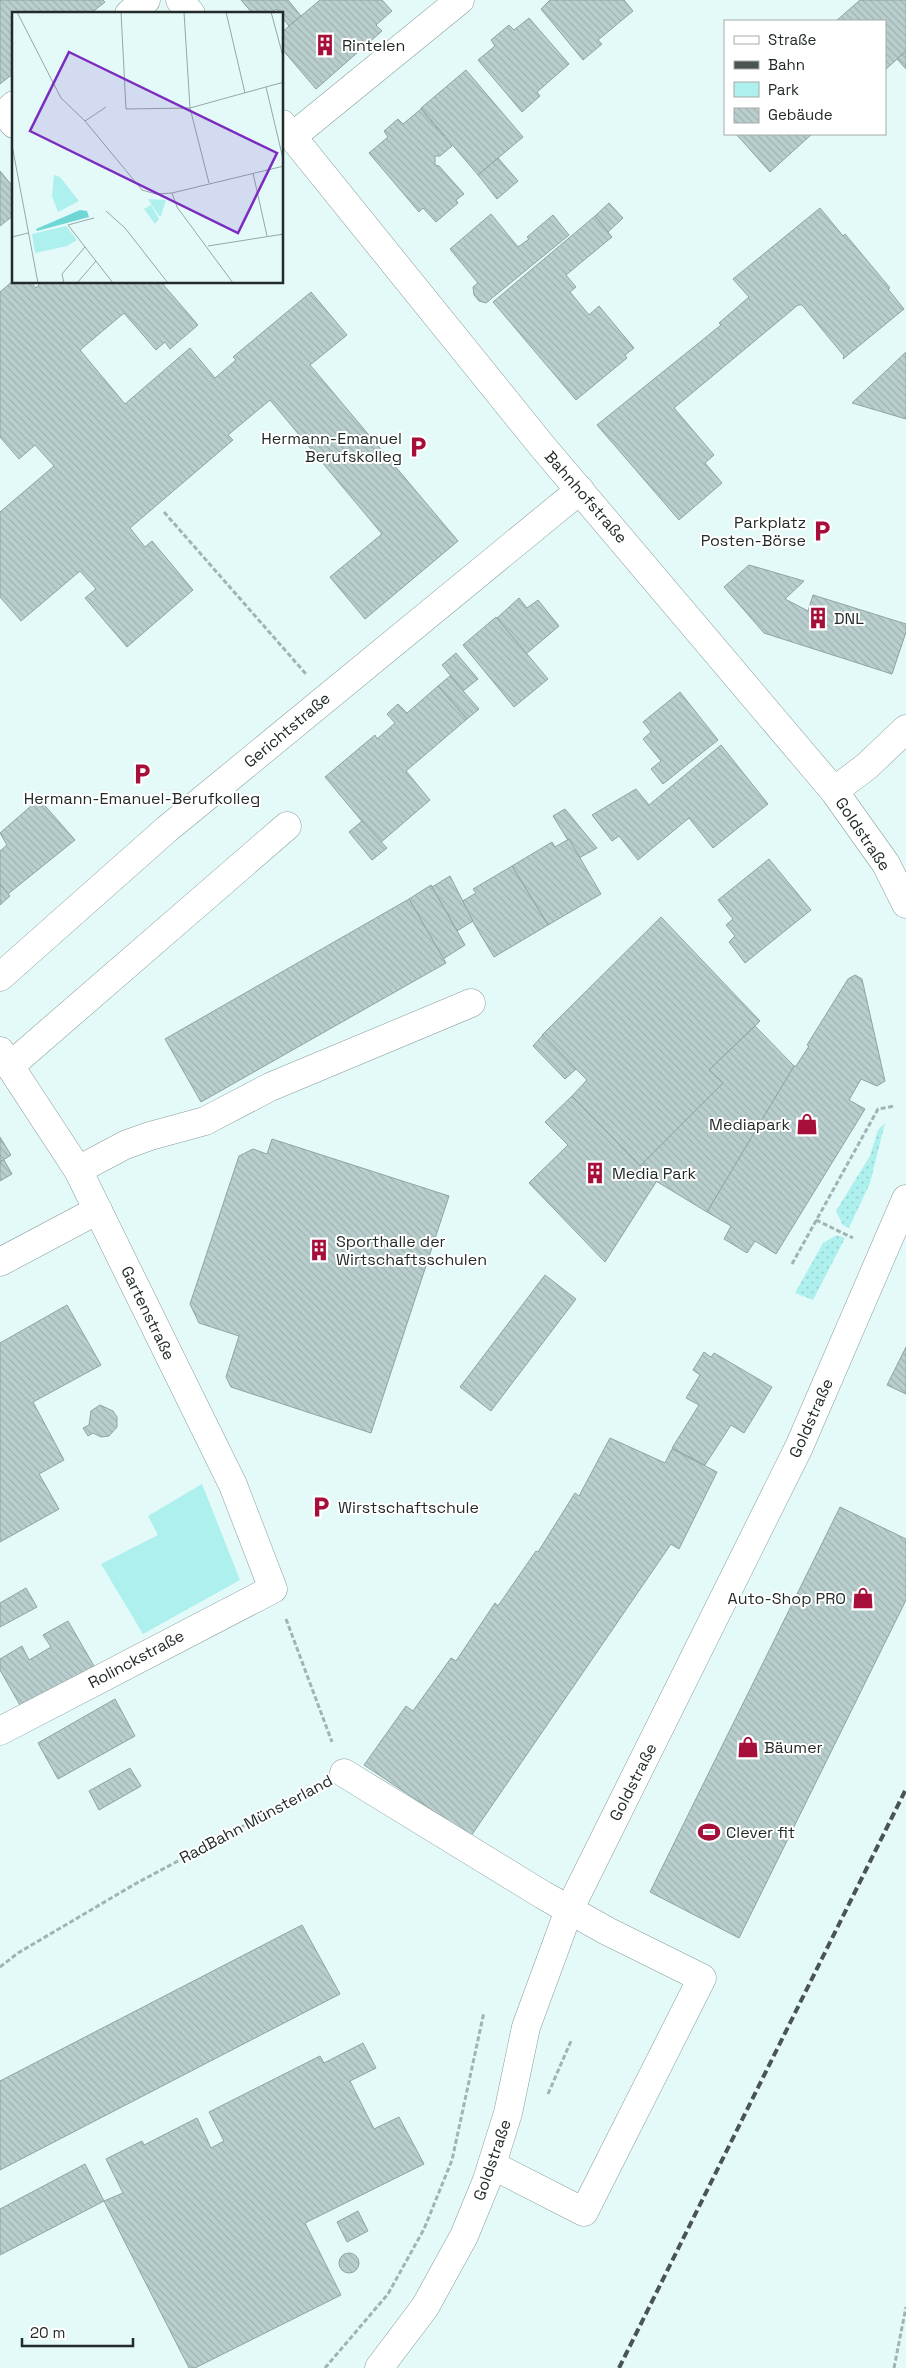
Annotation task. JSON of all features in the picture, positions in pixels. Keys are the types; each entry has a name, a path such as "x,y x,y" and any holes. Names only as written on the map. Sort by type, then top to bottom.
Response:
{"street":[{"path":"131,12 146,0"},
{"path":"180,0 189,12"},
{"path":"288,130 460,0"},
{"path":"12,107 4,113 12,122"},
{"name":"Bahnhofstraße","path":"288,130 580,490 834,791"},
{"name":"Gerichtstraße","path":"0,976 168,830 326,697 507,553 580,490"},
{"path":"834,791 867,766 906,729"},
{"name":"Goldstraße","path":"834,791 886,864 906,904"},
{"path":"5,1058 287,826"},
{"path":"78,1170 125,1145 205,1121 270,1087 471,1003"},
{"name":"Gartenstraße","path":"5,1058 78,1170 233,1485 273,1589"},
{"name":"Goldstraße","path":"379,2368 425,2307 464,2236 492,2165 508,2113 526,2027 569,1910 799,1447 906,1200"},
{"path":"0,1262 98,1210"},
{"name":"Rolinckstraße","path":"0,1731 273,1589"},
{"name":"RadBahn Münsterland","path":"344,1773 569,1910 702,1978 584,2212 492,2165"}],"path":[{"path":"164,512 326,697"},
{"path":"792,1264 878,1108 894,1106"},
{"path":"816,1220 853,1238"},
{"path":"273,1589 344,1773"},
{"name":"RadBahn Münsterland","path":"0,1967 18,1953 135,1884 284,1802 344,1773"},
{"path":"325,2368 388,2294 424,2229 452,2160 484,2012"},
{"path":"894,2368 906,2307"}],"green space":[{"path":"885,1123 870,1183 849,1228 843,1225 836,1211 870,1156 878,1130"},
{"path":"837,1235 845,1238 813,1300 795,1293 823,1243"},
{"path":"202,1484 240,1580 143,1634 101,1564 158,1535 148,1516"}],"building":[{"path":"0,0 103,0 105,2 92,12 12,12 12,75 0,84"},
{"path":"241,0 288,0 301,16 289,26 284,20 284,12 280,12 276,9 273,12 251,12"},
{"name":"Rintelen","path":"320,0 382,0 392,11 376,25 382,31 316,89 284,51 284,30"},
{"path":"550,0 624,0 633,11 598,40 602,44 583,60 541,9"},
{"path":"860,0 906,0 906,51 886,69 886,20 837,20"},
{"path":"529,18 569,64 537,92 540,96 522,112 478,60 495,46 491,40 509,25 514,30"},
{"path":"906,51 906,69 897,59"},
{"path":"466,70 523,137 478,175 421,108"},
{"path":"421,109 452,146 440,156 435,156 435,165 439,166 464,194 456,200 458,203 436,222 423,208 419,212 369,153 388,137 384,131 398,119 403,124"},
{"path":"737,135 811,135 770,172"},
{"path":"498,158 518,181 497,199 478,175"},
{"path":"0,171 12,186 12,217 0,226"},
{"path":"609,203 623,218 608,232 595,216"},
{"path":"820,208 843,236 845,234 890,288 888,289 904,309 843,359 844,356 802,305 798,305 674,408 714,455 705,463 722,483 679,520 597,425 721,325 719,323 749,297 733,279"},
{"path":"491,214 518,247 529,239 527,237 553,215 569,235 486,303 479,301 474,295 473,287 478,283 450,249"},
{"path":"595,216 612,237 566,275 576,287 570,292 589,315 599,306 634,348 625,355 627,358 576,400 493,302"},
{"path":"12,282 12,284 33,284 36,288 39,284 163,284 198,325 170,349 165,342 156,350 124,313 80,350 125,404 190,348 215,378 236,360 233,357 311,292 347,335 310,365 458,541 365,619 330,577 382,534 270,400 228,435 233,440 130,528 145,547 152,541 193,590 127,647 85,598 96,589 80,571 21,621 0,597 0,512 54,466 35,445 19,459 0,437 0,292"},
{"path":"906,352 906,419 852,403"},
{"name":"DNL","path":"749,565 804,581 785,599 808,611 813,595 906,624 906,632 892,674 764,633 724,587"},
{"path":"519,598 527,608 538,600 559,626 526,654 497,618"},
{"path":"496,617 548,679 514,707 463,645"},
{"path":"456,653 478,679 463,691 442,665"},
{"path":"450,676 479,709 467,719 438,686"},
{"path":"438,686 467,719 406,771 430,800 380,843 325,777 375,735 377,739 395,723 387,714 398,704 407,713"},
{"path":"680,692 718,740 663,784 651,769 661,761 643,739 651,732 643,722"},
{"path":"721,745 768,804 713,848 689,818 638,860 619,836 612,841 592,815 636,789 649,805"},
{"path":"39,799 75,840 8,894 0,884 0,851 7,845 0,833"},
{"path":"565,809 597,848 579,858 553,816"},
{"path":"362,821 387,848 372,860 349,832"},
{"path":"569,839 601,894 548,925 512,866 552,842 555,847"},
{"path":"769,859 811,910 745,963 729,942 735,936 726,925 733,919 718,900"},
{"path":"512,866 548,925 494,957 461,902 476,893 473,889"},
{"path":"450,876 473,921 457,931 432,887"},
{"path":"0,884 10,896 0,905"},
{"path":"431,885 465,945 443,959 409,899"},
{"path":"409,899 446,963 201,1102 165,1039"},
{"path":"661,917 760,1021 709,1070 723,1083 640,1166 572,1096 587,1080 542,1035"},
{"name":"Mediapark","path":"855,975 862,979 885,1081 877,1086 861,1079 849,1100 865,1109 776,1254 755,1241 747,1253 724,1239 731,1226 707,1212 749,1139 794,1066 796,1066 809,1046 807,1045 848,979"},
{"path":"755,1026 794,1066 707,1212 656,1181 658,1179 643,1163 723,1083 709,1070"},
{"path":"543,1035 576,1069 565,1079 533,1046"},
{"name":"Media Park","path":"572,1096 640,1166 643,1163 658,1179 605,1262 529,1183 568,1145 545,1122"},
{"path":"0,1137 11,1155 0,1162"},
{"name":"Sporthalle der Wirtschaftsschulen","path":"272,1139 449,1196 371,1433 231,1387 226,1377 239,1336 199,1323 190,1304 239,1156 253,1149 267,1154"},
{"path":"4,1160 12,1174 0,1181 0,1162"},
{"path":"545,1275 576,1299 491,1411 460,1387"},
{"path":"67,1305 101,1365 33,1402 64,1460 39,1474 59,1509 0,1542 0,1343"},
{"path":"906,1347 906,1394 887,1385"},
{"path":"704,1352 711,1357 714,1353 772,1387 744,1433 731,1425 705,1465 672,1448 699,1405 686,1398 700,1375 693,1370"},
{"path":"100,1405 113,1411 117,1417 117,1427 109,1436 101,1437 93,1433 88,1436 83,1428 89,1425 91,1411"},
{"path":"610,1438 665,1463 672,1449 717,1472 679,1549 671,1544 471,1836 364,1765 406,1706 413,1711 451,1658 456,1661 495,1603 498,1606 536,1551 538,1552 575,1493 579,1496"},
{"path":"840,1507 906,1539 906,1600 739,1938 650,1892"},
{"path":"26,1588 37,1607 0,1627 0,1603"},
{"path":"68,1621 94,1666 21,1707 0,1670 0,1659 22,1646 29,1660 51,1647 43,1635"},
{"path":"115,1699 135,1736 58,1779 38,1743"},
{"path":"130,1768 141,1786 99,1810 89,1791"},
{"path":"302,1925 340,1994 0,2170 0,2081"},
{"path":"363,2043 376,2068 350,2081 374,2129 399,2117 424,2164 305,2223 341,2295 195,2368 189,2368 104,2201 123,2193 106,2159 142,2141 144,2145 197,2118 211,2148 224,2141 209,2112 320,2056 324,2063"},
{"path":"85,2164 104,2201 0,2255 0,2209"},
{"path":"358,2211 368,2231 347,2242 337,2222"},
{"path":"349,2253 356,2256 359,2263 356,2270 349,2273 342,2270 339,2263 342,2256"}],"railway":[{"path":"619,2368 906,1789"}],"place":[{"name":"Rintelen","path":"325,45"},
{"name":"Hermann-Emanuel Berufskolleg","path":"418,447"},
{"name":"Parkplatz Posten-Börse","path":"822,531"},
{"name":"DNL","path":"818,618"},
{"name":"Hermann-Emanuel-Berufkolleg","path":"142,774"},
{"name":"Mediapark","path":"807,1124"},
{"name":"Media Park","path":"595,1173"},
{"name":"Sporthalle der Wirtschaftsschulen","path":"319,1250"},
{"name":"Wirstschaftschule","path":"321,1507"},
{"name":"Auto-Shop PRO","path":"863,1598"},
{"name":"Bäumer","path":"748,1747"},
{"name":"Clever fit","path":"709,1832"}]}
